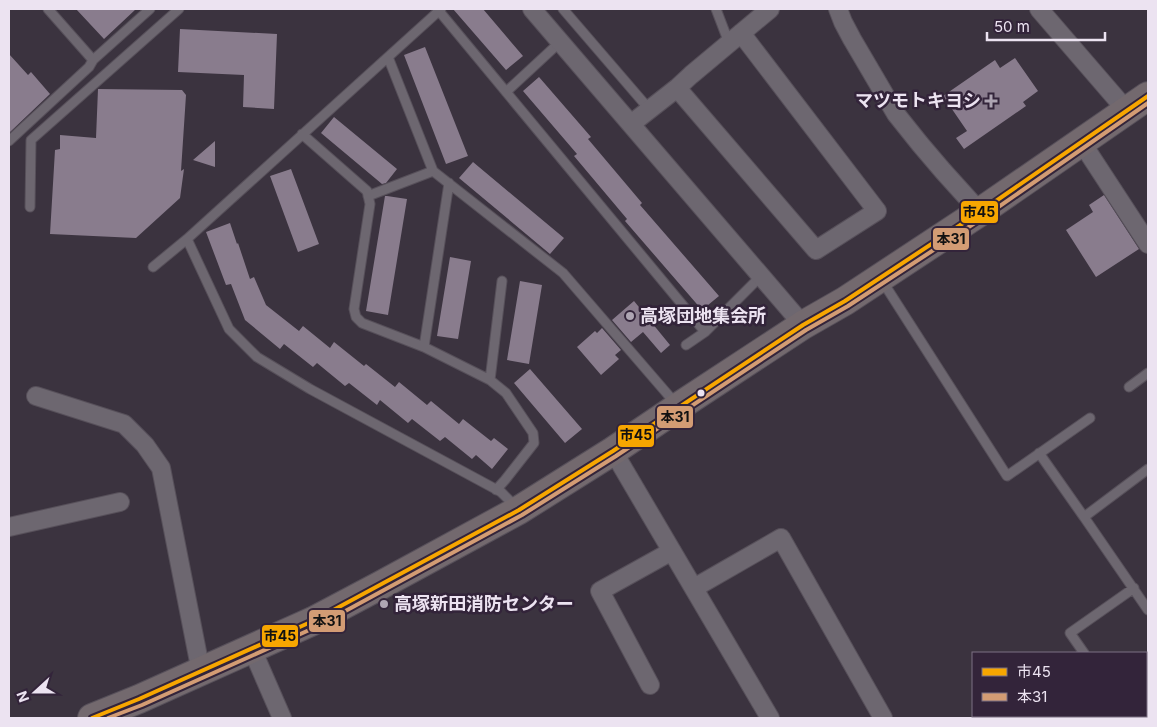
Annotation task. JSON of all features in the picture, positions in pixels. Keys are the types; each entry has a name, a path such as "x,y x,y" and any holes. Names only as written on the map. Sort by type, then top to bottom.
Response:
{"main road":[{"path":"92,718 202,672 313,621 519,510 613,451 678,406 845,301 1138,104"}],"street":[{"path":"532,9 803,326"},
{"path":"631,124 677,88 770,9"},
{"path":"838,9 852,39 896,114 931,158 980,212"},
{"path":"1044,10 1138,104"},
{"path":"677,88 816,250 877,211 735,38"},
{"path":"1082,143 1148,244"},
{"path":"36,396 124,424 145,445 161,468 202,672"},
{"path":"613,451 770,718"},
{"path":"9,527 120,502"},
{"path":"694,588 781,538 883,718"},
{"path":"650,686 600,591 672,551"},
{"path":"252,649 282,718"}],"lane":[{"path":"48,9 92,60"},
{"path":"9,141 89,68 92,60 150,9"},
{"path":"30,206 32,140 179,9"},
{"path":"563,9 649,109"},
{"path":"716,9 735,38"},
{"path":"153,267 187,239 440,10 705,332"},
{"path":"506,92 560,42"},
{"path":"388,57 432,171 563,273 678,406"},
{"path":"302,134 367,191 370,204 354,309 356,317 362,323 424,347 490,380 506,393 533,433 534,443 496,490"},
{"path":"368,196 432,171"},
{"path":"424,347 449,183"},
{"path":"187,239 229,329 257,357 310,389 501,492 519,510"},
{"path":"686,345 705,332 761,276"},
{"path":"880,277 1007,476 1090,418"},
{"path":"490,380 502,281"},
{"path":"1129,387 1148,373"},
{"path":"1039,454 1148,610"},
{"path":"1084,516 1148,469"},
{"path":"1083,652 1070,632 1134,588"}],"building":[{"path":"76,9 136,9 104,39"},
{"path":"453,9 483,9 523,56 506,70"},
{"path":"180,29 277,34 274,109 243,107 244,75 178,72"},
{"path":"425,47 468,156 446,164 404,55"},
{"path":"9,54 28,75 31,72 50,94 9,133"},
{"path":"1015,58 1038,91 1023,102 1026,106 964,149 956,138 967,131 943,96 995,60 1000,68"},
{"path":"539,77 591,137 588,139 642,203 640,205 719,296 702,310 625,221 627,219 574,156 577,154 523,91"},
{"path":"98,89 182,90 186,95 181,171 184,169 180,198 136,238 50,234 55,150 60,149 60,135 96,138"},
{"path":"334,117 397,169 386,183 382,184 321,133"},
{"path":"215,141 215,167 193,160"},
{"path":"473,162 564,238 550,254 459,178"},
{"path":"291,169 319,244 298,252 270,176"},
{"path":"1104,195 1139,249 1096,277 1066,230 1093,212 1089,205"},
{"path":"385,196 407,199 388,315 366,311"},
{"path":"230,223 250,279 254,277 266,305 299,331 303,326 330,348 334,342 364,366 366,364 395,387 399,382 427,405 431,401 459,424 463,419 491,441 494,438 508,449 492,469 476,455 472,459 445,437 440,441 412,419 408,423 380,400 377,405 349,383 345,386 317,363 313,367 284,344 280,349 245,320 231,284 226,285 206,232"},
{"path":"450,257 471,261 458,339 437,336"},
{"path":"520,281 542,285 529,364 507,360"},
{"path":"634,301 670,345 661,353 643,332 631,342 612,320"},
{"path":"602,328 621,350 615,355 619,359 601,375 577,347 595,331 597,333"},
{"path":"530,369 582,429 565,443 514,383"}],"transit line":[{"name":"市45","path":"92,718 313,621 519,510 613,451 803,325 845,301 980,212 1148,96"},
{"name":"本31","path":"108,718 142,705 316,627 522,515 616,456 806,330 848,306 984,217 1148,103"}],"place":[{"name":"マツモトキヨシ","path":"991,101"},
{"name":"高塚団地集会所","path":"630,316"},
{"name":"高塚新田消防センター","path":"384,604"}]}
